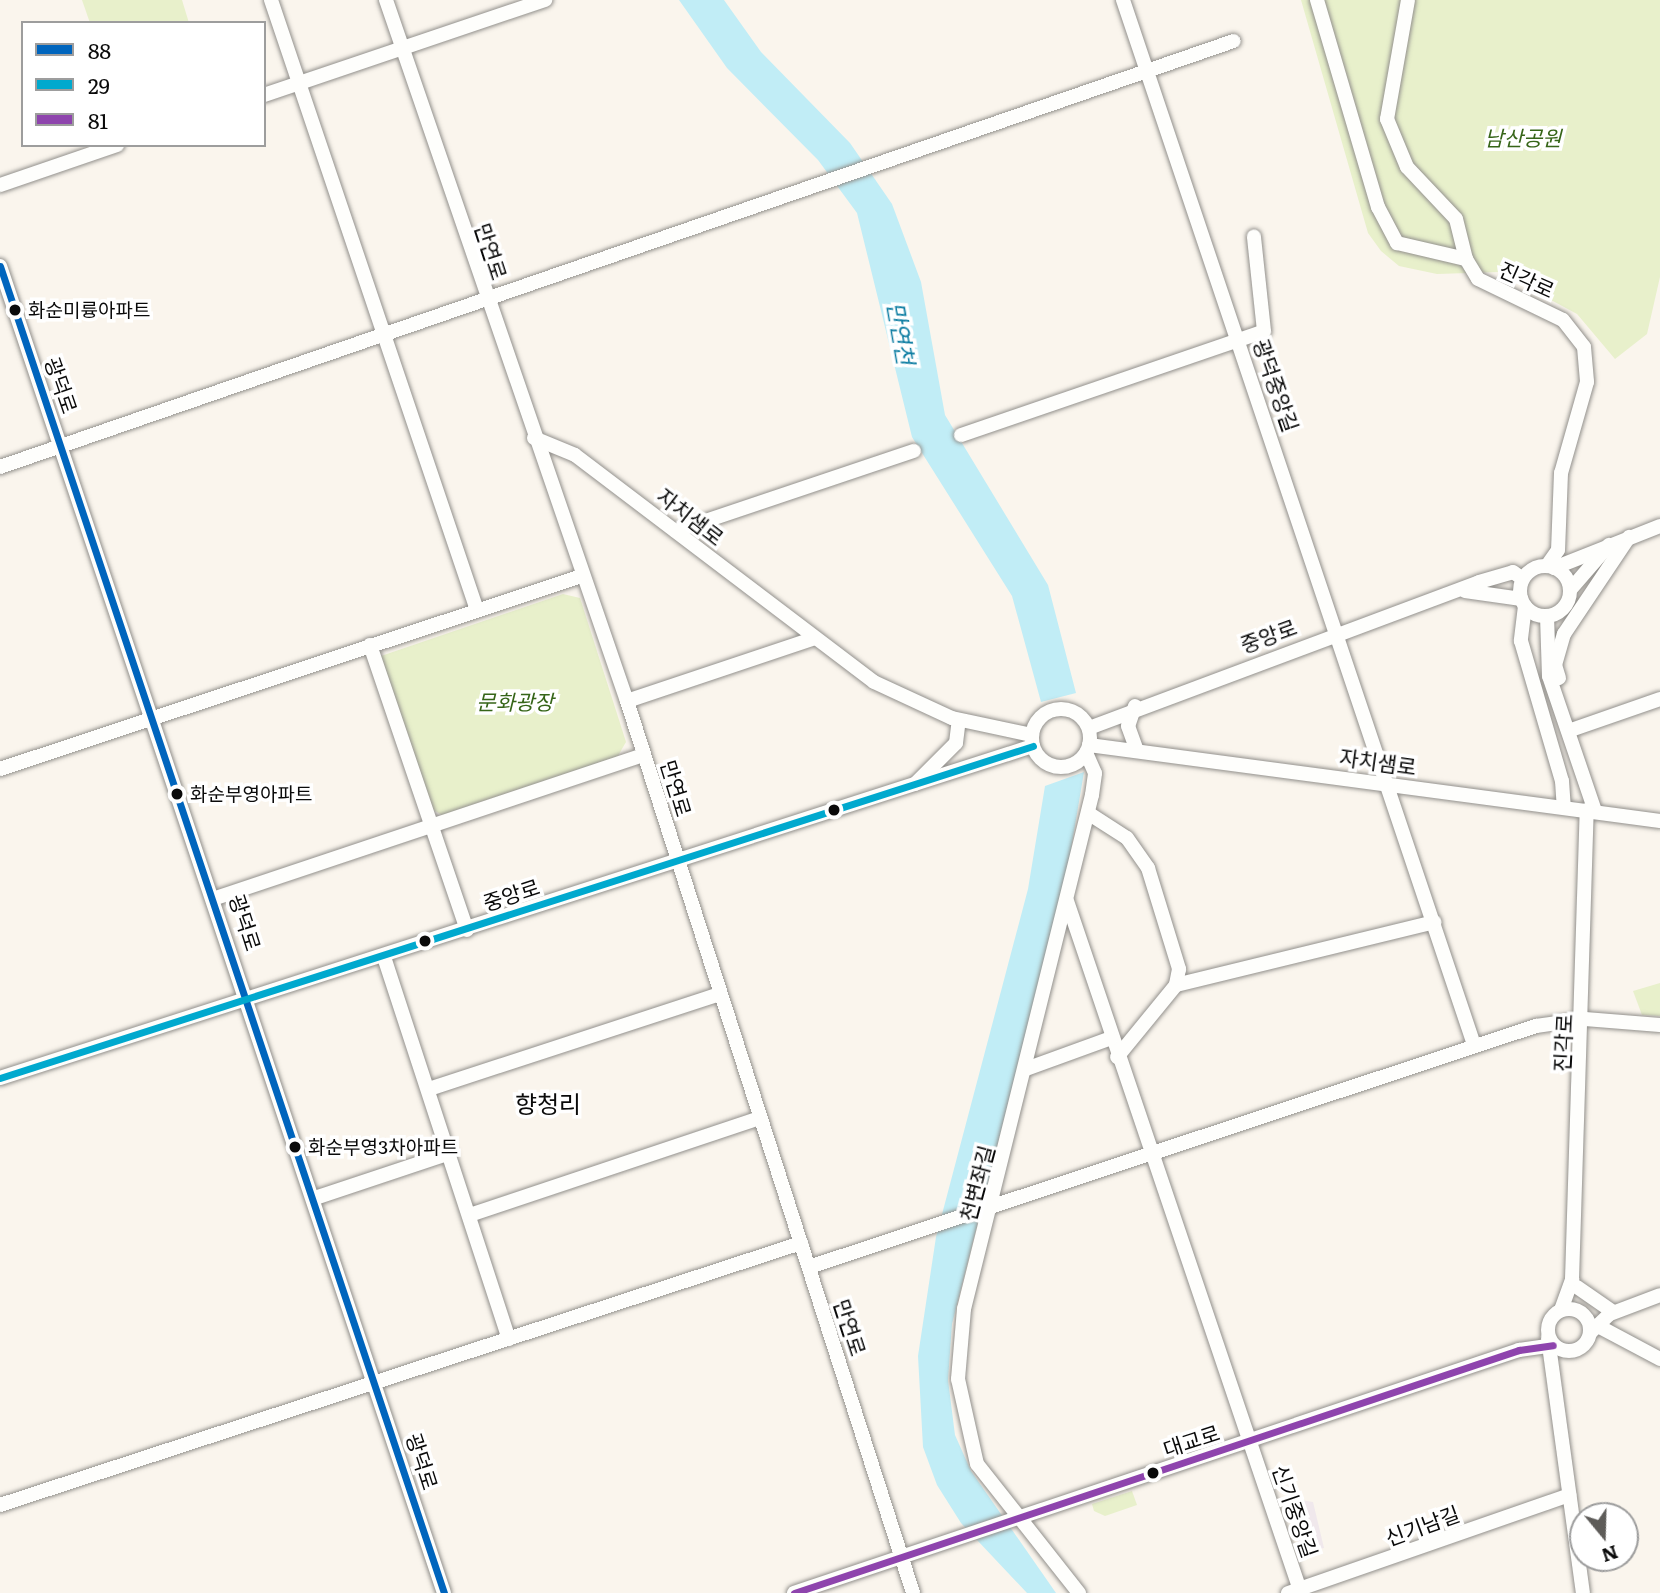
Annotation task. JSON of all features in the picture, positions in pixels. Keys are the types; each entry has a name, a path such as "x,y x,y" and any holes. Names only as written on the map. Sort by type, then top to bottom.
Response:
{"street":[{"path":"271,0 477,610"},
{"name":"만연로","path":"386,0 487,303 627,701 913,1593"},
{"path":"266,94 545,0"},
{"name":"광덕중앙길","path":"1123,0 1240,340 1333,634 1389,784 1474,1045"},
{"path":"1317,0 1390,233 1406,249 1465,259 1456,219 1407,167 1387,119 1408,0"},
{"path":"0,467 842,181 1234,41"},
{"path":"0,185 111,147"},
{"path":"961,435 1264,331 1254,237"},
{"name":"진각로","path":"1465,259 1478,279 1563,320 1580,337 1588,361 1561,473 1558,550 1551,567"},
{"name":"광덕로","path":"0,266 216,898 444,1593"},
{"name":"자치샘로","path":"534,439 575,455 874,682 960,720 1032,741"},
{"path":"676,531 914,451"},
{"path":"1564,807 1562,781 1521,641 1523,579 1660,526"},
{"path":"1564,710 1555,665 1560,644 1629,537"},
{"path":"1523,602 1547,616 1563,609 1570,590 1609,545"},
{"path":"1551,567 1570,590"},
{"name":"중앙로","path":"1089,728 1135,706 1513,572 1523,579"},
{"path":"0,769 582,576"},
{"name":"중앙로","path":"1465,591 1523,602"},
{"name":"진각로","path":"1547,616 1546,661 1571,730 1591,811 1575,1283"},
{"path":"627,701 815,638"},
{"path":"370,645 467,930"},
{"path":"1571,730 1660,698"},
{"path":"1135,706 1128,726 1136,747"},
{"path":"1056,709 1077,713 1089,728 1088,749 1062,767 1044,761 1032,741 1037,720 1056,709"},
{"path":"911,787 956,743 960,720"},
{"name":"중앙로","path":"0,1078 911,787 1032,741"},
{"name":"자치샘로","path":"1088,749 1136,747 1660,821"},
{"name":"천변좌길","path":"1079,1593 1032,1540 977,1464 959,1396 964,1309 1088,813 1095,773 1088,749"},
{"path":"216,898 644,755"},
{"path":"1088,813 1127,838 1148,868 1177,954 1176,985"},
{"name":"신기중앙길","path":"1068,901 1117,1057 1250,1443 1296,1592"},
{"path":"1117,1057 1176,985 1434,922"},
{"path":"384,957 509,1339"},
{"path":"429,1089 719,993"},
{"path":"809,1267 1152,1156 1474,1045 1585,1019 1660,1025"},
{"path":"1026,1069 1111,1038"},
{"path":"470,1215 760,1118"},
{"path":"315,1198 450,1153"},
{"path":"0,1505 801,1243"},
{"path":"1575,1283 1549,1340 1583,1593"},
{"path":"1575,1283 1612,1313"},
{"path":"1575,1283 1583,1314 1594,1329 1660,1359"},
{"path":"1561,1310 1583,1314 1612,1313 1660,1295"},
{"path":"1552,1374 1567,1352 1582,1347 1594,1329 1612,1313"},
{"path":"1549,1340 1567,1352"},
{"name":"대교로","path":"794,1593 1250,1443 1549,1340"},
{"path":"1519,1350 1552,1374"},
{"name":"신기남길","path":"1296,1592 1569,1495"}],"shaded area":[{"path":"1282,1497 1313,1502 1324,1548 1302,1553"}],"green space":[{"path":"82,0 182,0 188,21 89,21"},
{"name":"남산공원","path":"1301,0 1660,0 1660,277 1647,334 1615,359 1577,314 1499,272 1437,274 1399,266 1381,251 1368,233"},
{"name":"문화광장","path":"563,594 580,598 626,742 615,761 445,817 432,809 381,656"},
{"path":"1660,983 1660,1016 1642,1015 1633,991"},
{"path":"1132,1491 1137,1505 1105,1516 1094,1511 1092,1504"}],"water":[{"name":"만연천","path":"679,0 724,0 761,52 850,143 892,204 921,282 945,415 1048,585 1076,693 1041,702 1012,596 912,437 857,213 818,160 727,68"},
{"path":"1084,772 1068,867 952,1324 948,1380 955,1435 971,1471 1056,1593 1027,1593 961,1523 937,1485 923,1447 918,1356 936,1237 1028,889 1045,786"}],"transit line":[{"name":"88","path":"0,266 444,1593"},
{"name":"29","path":"0,1078 1033,746"},
{"name":"81","path":"794,1593 1519,1350 1553,1345"}],"place":[{"name":"화순미륭아파트","path":"15,310"},
{"name":"화순부영아파트","path":"177,794"},
{"name":"화순부영3차아파트","path":"295,1147"}],"district":[{"name":"향청리","path":"548,1103"}]}
